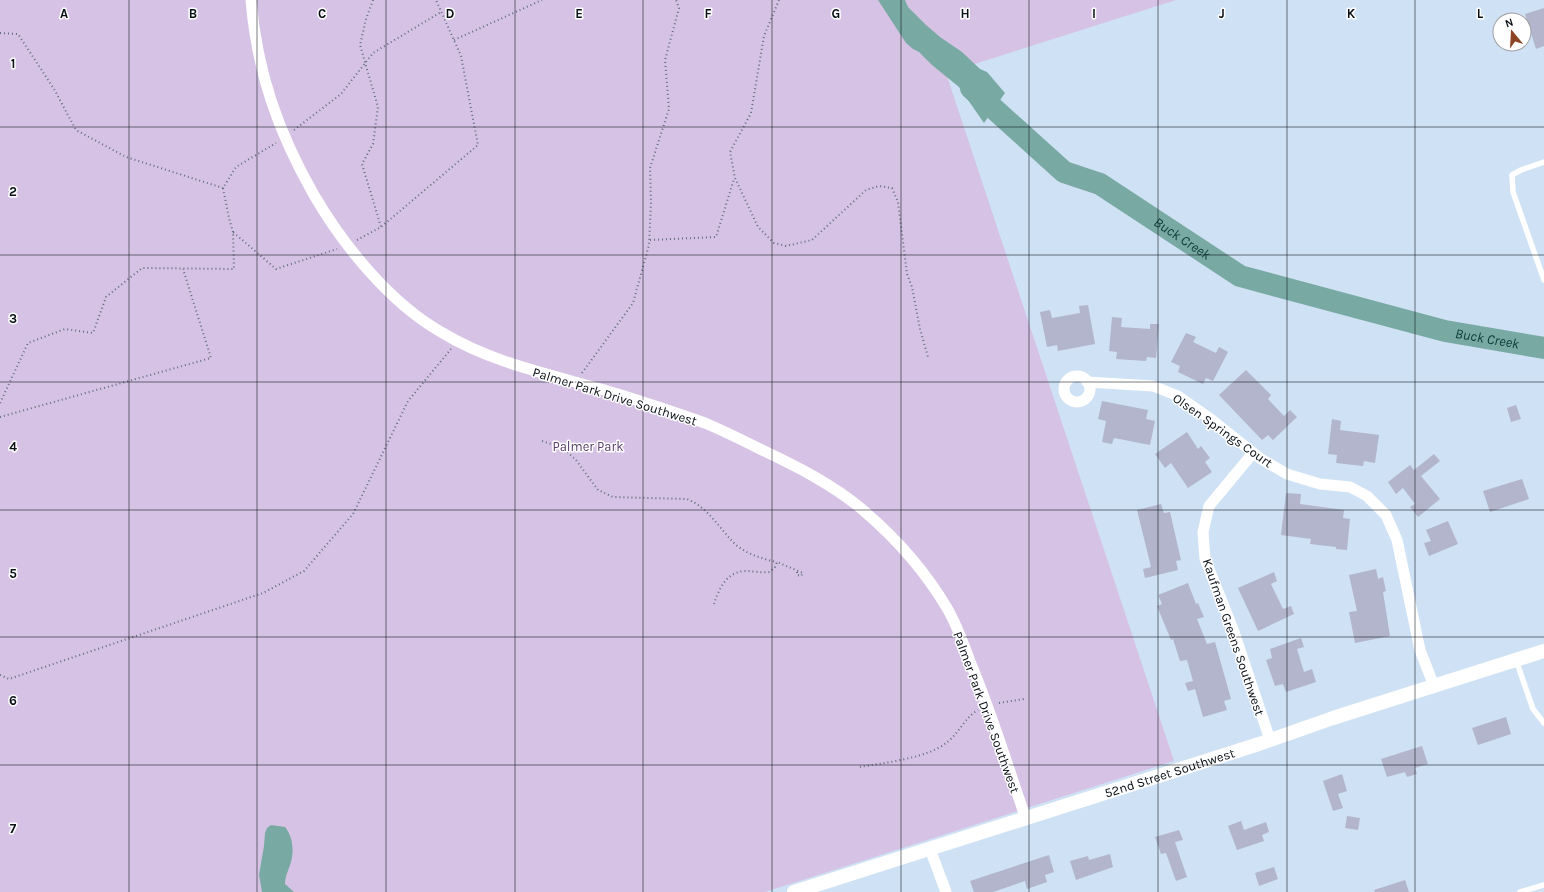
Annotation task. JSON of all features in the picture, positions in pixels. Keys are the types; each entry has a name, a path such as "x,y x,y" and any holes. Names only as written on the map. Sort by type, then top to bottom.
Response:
{"street":[{"name":"Palmer Park Drive Southwest","path":"251,0 260,61 272,105 300,171 324,212 347,245 397,300 440,332 486,355 574,383 617,394 706,424 796,466 832,487 864,510 906,551 925,574 949,611 987,706 1026,818"},
{"name":"Olsen Springs Court","path":"1087,382 1153,386 1178,396 1212,420 1261,459 1287,474 1320,484 1350,487 1367,496 1386,515 1397,540 1420,650 1434,686"},
{"name":"Kaufman Greens Southwest","path":"1253,453 1209,506 1203,532 1205,559 1233,629 1270,740"},
{"name":"52nd Street Southwest","path":"794,892 1544,651"},
{"path":"930,849 946,892"}],"lane":[{"path":"1544,162 1521,170 1512,175 1513,192 1544,280"},
{"path":"1516,660 1533,710 1544,723"},
{"path":"1520,892 1544,885"}],"path":[{"path":"374,0 366,19 360,45 378,107 373,144 362,164 381,227"},
{"path":"233,232 276,269 347,245 381,227 478,145 461,56 436,0"},
{"path":"454,40 542,0"},
{"path":"574,383 634,303 649,240 650,168 669,109 665,60 679,8 676,0"},
{"path":"779,0 764,36 751,113 730,152 735,178 758,227 774,243 786,246 812,240 866,190 878,186 892,188 898,202 907,274 912,287 920,329 928,357"},
{"path":"0,403 28,343 65,329 93,333 106,297 142,268 234,269 233,232 223,188 236,167 285,137 341,94 373,53 441,12"},
{"path":"0,33 18,34 54,89 76,130 126,157 223,188"},
{"path":"649,240 716,237 735,178"},
{"path":"0,417 211,358 182,269"},
{"path":"0,675 9,679 263,593 304,571 354,514 408,401 458,341"},
{"path":"542,441 558,445 569,453 598,490 604,494 613,497 687,499 710,514 738,546 766,560 777,562 797,570"},
{"path":"714,604 721,585 732,575 741,571 770,572 775,567 777,562"},
{"path":"860,767 901,759 937,749 952,739 969,716 976,710 987,706 1024,699"}],"green space":[{"name":"Palmer Park","path":"0,0 1176,0 946,73 1174,761 765,892 0,892"}],"shaded area":[{"path":"878,0 905,0 908,7 926,25 940,37 962,52 980,69 987,72 1005,93 984,123 959,87 932,65 919,52 906,43"},
{"path":"271,825 285,827 290,835 292,853 285,884 294,892 262,892 259,875 265,833 267,828"}],"building":[{"path":"1544,8 1544,46 1536,49 1532,36 1531,12"},
{"path":"1088,305 1095,344 1058,351 1057,345 1047,347 1040,312 1050,310 1052,318 1080,313 1079,306"},
{"path":"1112,317 1122,318 1121,327 1150,329 1150,324 1159,324 1156,358 1147,357 1146,361 1116,359 1117,352 1109,351"},
{"path":"1186,333 1196,337 1193,342 1216,353 1219,347 1228,352 1213,381 1206,378 1203,384 1178,372 1180,366 1171,362"},
{"path":"1246,370 1271,395 1268,399 1284,416 1290,410 1297,417 1273,440 1268,435 1262,440 1219,395"},
{"path":"1102,401 1148,410 1146,419 1155,421 1150,445 1114,438 1112,444 1102,442 1106,421 1098,419"},
{"path":"1516,405 1521,419 1511,422 1507,408"},
{"path":"1332,419 1341,421 1340,430 1379,435 1375,463 1364,461 1363,466 1336,463 1337,455 1328,454"},
{"path":"1187,432 1198,449 1201,446 1210,458 1205,462 1212,472 1188,488 1171,463 1165,468 1155,454"},
{"path":"1434,454 1440,461 1421,476 1440,499 1418,517 1410,507 1415,504 1403,488 1396,494 1388,482 1410,465 1414,470"},
{"path":"1522,479 1529,499 1490,512 1483,491"},
{"path":"1286,493 1301,494 1300,504 1344,510 1343,518 1350,519 1347,550 1336,549 1336,547 1310,544 1311,539 1281,535"},
{"path":"1161,504 1164,513 1170,512 1181,560 1176,561 1178,570 1145,578 1143,569 1151,567 1137,510"},
{"path":"1448,521 1458,544 1429,556 1424,543 1431,541 1426,530"},
{"path":"1376,569 1378,579 1383,577 1386,591 1383,592 1390,636 1355,643 1349,612 1357,611 1349,575"},
{"path":"1274,572 1277,581 1271,584 1283,609 1291,606 1294,614 1258,631 1238,588"},
{"path":"1188,583 1196,604 1198,603 1204,617 1197,619 1207,644 1215,642 1231,699 1224,701 1227,710 1203,717 1195,689 1188,691 1185,683 1193,681 1187,660 1180,661 1173,639 1171,640 1157,606 1162,604 1158,595"},
{"path":"1301,638 1304,647 1297,649 1304,672 1312,669 1316,682 1286,692 1283,684 1275,686 1266,660 1272,658 1270,649"},
{"path":"1506,717 1511,734 1478,745 1472,728"},
{"path":"1422,746 1428,764 1415,768 1417,774 1407,777 1405,772 1387,777 1381,759"},
{"path":"1342,774 1347,791 1338,794 1343,808 1333,811 1323,781"},
{"path":"1347,816 1360,818 1358,830 1345,828"},
{"path":"1241,821 1244,830 1266,822 1269,832 1262,835 1264,841 1237,850 1228,826"},
{"path":"1179,830 1183,840 1175,842 1187,877 1176,881 1166,853 1161,854 1155,837"},
{"path":"1110,854 1113,867 1076,880 1070,861 1088,856 1089,860"},
{"path":"1049,855 1054,872 1045,875 1047,882 1027,889 1025,881 993,892 974,892 970,881"},
{"path":"1274,867 1278,879 1259,886 1255,873"},
{"path":"1405,880 1409,892 1375,892 1374,890"}],"waterway":[{"name":"Buck Creek","path":"971,88 1064,172 1100,184 1240,276 1445,331 1544,348"}]}
